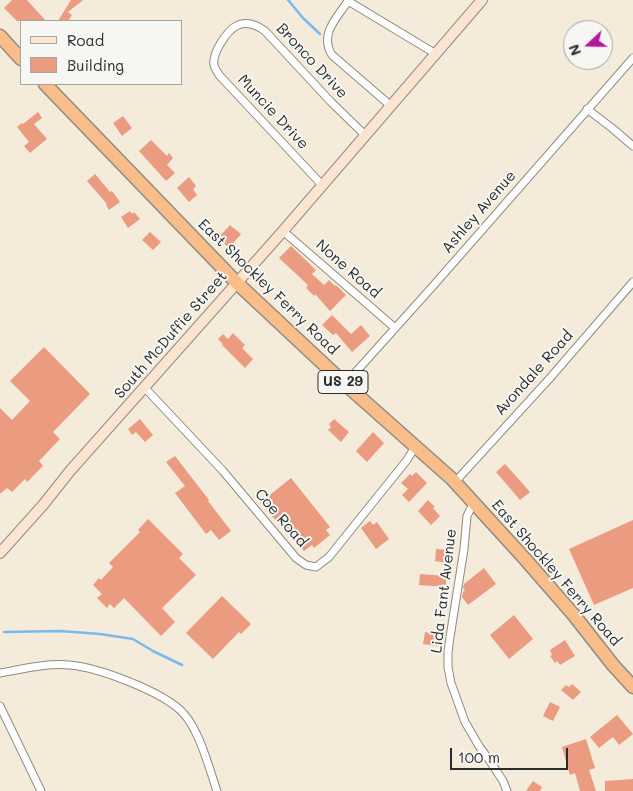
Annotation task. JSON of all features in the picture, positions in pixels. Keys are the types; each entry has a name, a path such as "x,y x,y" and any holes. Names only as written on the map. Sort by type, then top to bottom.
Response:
{"highway":[{"path":"0,36 20,58"},
{"name":"East Shockley Ferry Road","path":"46,85 236,283 455,482 573,614 633,687"}],"street":[{"name":"South McDuffie Street","path":"0,553 43,505 70,471 283,231 482,0"},
{"path":"391,106 332,55 328,49 327,36 348,1 436,54"},
{"name":"Bronco Drive","path":"215,54 233,28 240,24 259,26 365,135"},
{"name":"Muncie Drive","path":"215,54 214,64 220,76 322,185"},
{"name":"Ashley Avenue","path":"345,384 633,58"},
{"path":"587,109 633,146"},
{"name":"None Road","path":"283,231 395,328"},
{"name":"Avondale Road","path":"455,482 550,378 633,282"},
{"name":"Coe Road","path":"144,387 223,471 296,558 306,565 316,567 329,557 415,447"},
{"name":"Lida Fant Avenue","path":"474,502 467,516 464,550 448,652 448,667 451,683 465,722 503,781 507,791"},
{"path":"0,673 46,665 69,664 130,682 171,702 185,714 192,724 217,791"},
{"path":"0,706 41,791"}],"building":[{"path":"12,0 27,0 45,20 17,21 4,8"},
{"path":"71,0 83,0 68,12 72,15 69,20 59,20"},
{"path":"38,112 42,118 34,124 47,139 30,153 24,146 29,142 17,127"},
{"path":"123,116 132,128 122,136 113,123"},
{"path":"151,140 167,156 169,153 173,158 167,165 175,173 166,181 139,151"},
{"path":"95,174 120,202 109,210 107,204 87,181"},
{"path":"189,177 196,186 193,189 197,195 189,202 177,188"},
{"path":"130,211 132,214 134,212 140,219 128,228 121,217"},
{"path":"230,225 241,234 229,248 218,238"},
{"path":"150,232 161,242 153,250 142,240"},
{"path":"291,246 316,270 312,274 324,285 329,280 346,295 330,311 315,294 314,296 306,288 308,285 279,258"},
{"path":"332,315 351,334 361,325 370,336 352,352 336,333 333,335 322,325"},
{"path":"233,333 245,345 242,348 253,359 245,368 218,339 223,334 228,339"},
{"path":"44,347 90,394 53,432 60,439 39,461 43,466 27,482 25,479 12,492 7,488 0,494 0,408 12,420 30,401 10,381"},
{"path":"140,419 153,435 145,442 136,432 132,435 128,429"},
{"path":"334,419 349,432 341,442 328,430 331,427 329,424"},
{"path":"373,432 384,443 367,462 356,451"},
{"path":"175,456 231,531 219,540 211,530 206,534 175,493 185,486 166,462"},
{"path":"505,464 530,492 520,500 496,472"},
{"path":"416,472 427,483 409,502 402,495 408,489 401,483 410,474 412,476"},
{"path":"291,478 330,527 326,530 330,535 314,548 312,545 304,551 260,503"},
{"path":"428,500 440,516 431,525 418,511"},
{"path":"148,519 183,554 179,558 196,575 162,608 175,622 161,636 124,598 114,608 110,604 107,608 97,598 102,594 93,585 99,578 101,580 113,567 109,563 140,532 138,530"},
{"path":"633,520 633,588 594,605 569,549"},
{"path":"370,521 373,525 377,522 389,539 376,549 361,528"},
{"path":"436,549 449,550 447,563 435,561"},
{"path":"484,568 496,584 468,605 462,597 465,590 463,588 464,584"},
{"path":"420,574 446,576 446,587 419,585"},
{"path":"222,596 251,624 241,634 239,632 213,659 186,633"},
{"path":"514,615 533,639 509,659 490,635"},
{"path":"425,632 436,634 437,646 423,644"},
{"path":"565,640 575,656 560,665 557,661 555,663 550,656 552,655 550,650"},
{"path":"572,684 581,692 573,700 561,690 566,685 569,687"},
{"path":"550,702 560,707 553,721 543,716"},
{"path":"617,715 633,734 619,745 613,737 599,748 590,737"},
{"path":"586,739 595,768 589,770 596,791 580,791 575,773 570,775 562,747"},
{"path":"633,779 633,791 605,791 605,781"},
{"path":"533,781 542,787 540,791 526,791"}],"waterway":[{"path":"288,0 320,34"},
{"path":"4,632 60,631 133,639 182,665"}]}
